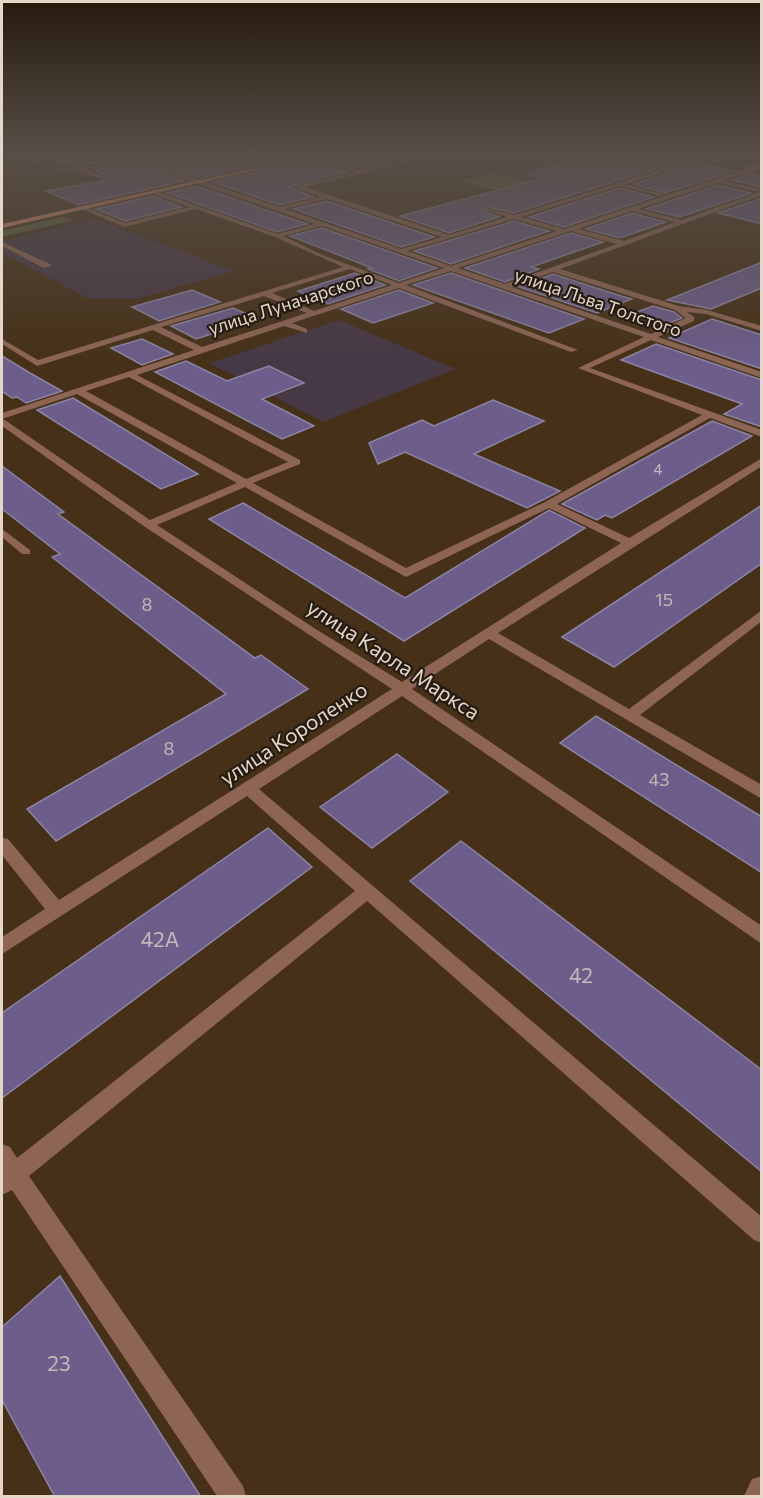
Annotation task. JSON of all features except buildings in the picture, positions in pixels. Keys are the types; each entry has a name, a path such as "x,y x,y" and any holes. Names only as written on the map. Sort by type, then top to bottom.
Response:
{"street":[{"path":"244,224 320,256 574,350"},
{"path":"277,236 322,224"},
{"name":"улица Льва Толстого","path":"322,224 762,375"},
{"path":"409,224 449,237"},
{"path":"400,251 492,224"},
{"path":"542,224 623,243"},
{"name":"улица Луначарского","path":"2,416 586,224"},
{"path":"505,287 676,224"},
{"path":"2,244 47,266"},
{"path":"2,341 37,363 350,267"},
{"path":"552,269 678,308 707,312 762,329"},
{"path":"264,293 313,313"},
{"path":"678,308 691,319 582,368 762,434"},
{"path":"284,323 304,331"},
{"path":"154,327 201,350"},
{"path":"129,374 296,462 149,525"},
{"path":"78,391 406,573 549,504 709,415"},
{"name":"улица Карла Маркса","path":"2,422 149,525 309,631 402,689 762,936"},
{"name":"улица Короленко","path":"2,946 629,543 762,461"},
{"path":"549,504 629,543"},
{"path":"2,532 26,552"},
{"path":"630,716 762,614"},
{"path":"489,633 762,793"},
{"path":"248,788 762,1232"},
{"path":"2,844 57,911"},
{"path":"233,1497 6,1171 368,891"},
{"path":"757,1497 762,1489"}],"shaded area":[{"path":"75,224 109,224 234,271 136,299 89,299 2,253 2,241"},
{"path":"339,320 456,369 323,422 209,363"}],"green space":[{"path":"32,224 58,224 2,237 2,231"}]}
